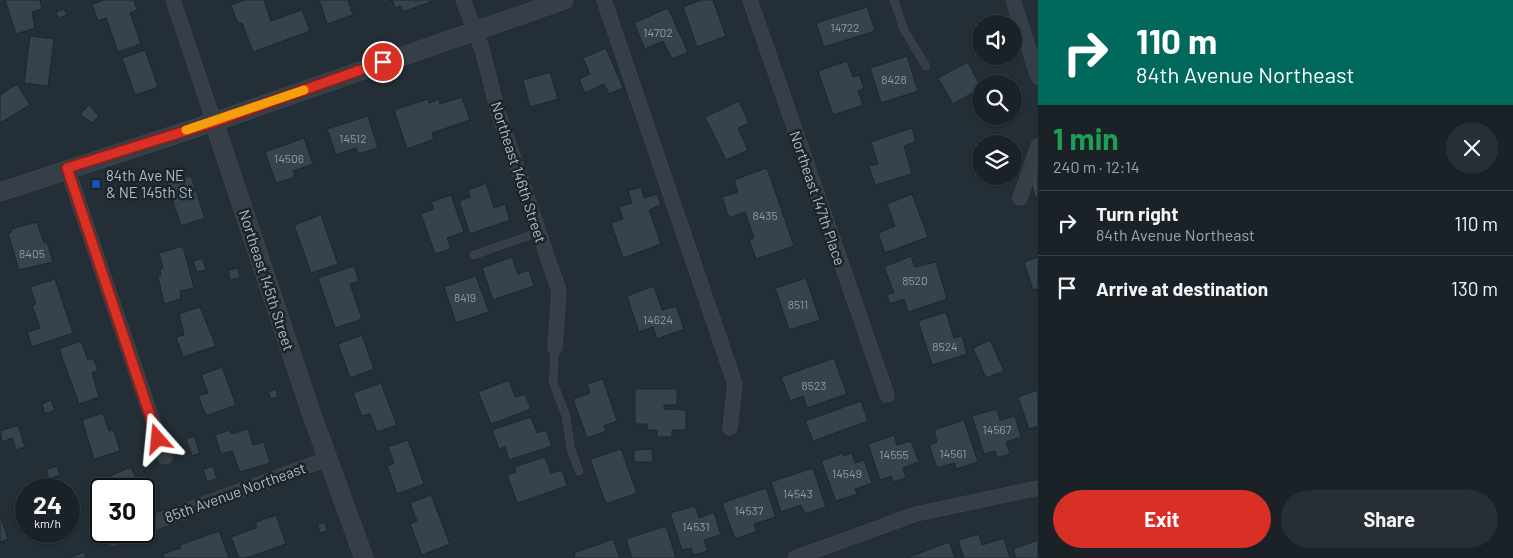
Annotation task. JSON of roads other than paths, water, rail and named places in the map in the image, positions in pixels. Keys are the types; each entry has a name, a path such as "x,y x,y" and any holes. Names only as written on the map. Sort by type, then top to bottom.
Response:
{"street":[{"name":"Northeast 145th Street","path":"173,0 327,459 364,558"},
{"name":"Northeast 146th Street","path":"462,0 482,50 498,112 558,292 555,348"},
{"path":"0,192 67,168 214,122 564,0"},
{"path":"604,0 735,384 730,428"},
{"name":"Northeast 147th Place","path":"750,0 887,395"},
{"path":"1013,0 1038,77"},
{"path":"1020,198 1038,146"},
{"path":"67,168 165,458"},
{"name":"85th Avenue Northeast","path":"155,522 327,459"},
{"path":"795,558 916,514 1038,488"}],"lane":[{"path":"894,0 904,30 926,66"},
{"path":"474,254 539,232"},
{"path":"555,348 553,382 566,416 571,450 579,471"}],"place":[{"name":"84th Ave NE & NE 145th St","path":"96,184"}]}
